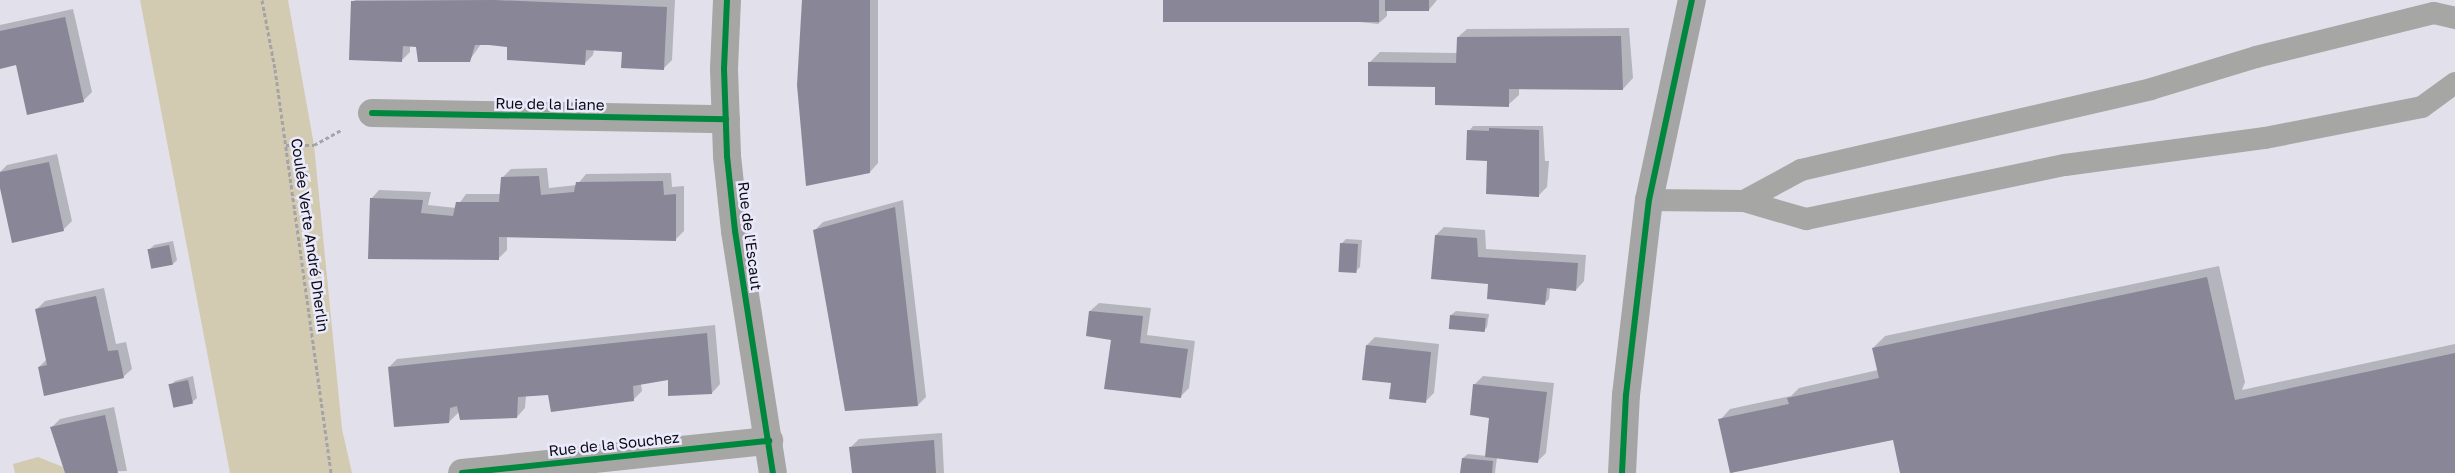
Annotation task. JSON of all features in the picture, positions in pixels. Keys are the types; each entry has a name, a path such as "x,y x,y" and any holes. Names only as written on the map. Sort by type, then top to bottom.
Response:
{"main road":[{"path":"1622,473 1626,395 1650,200 1692,0"}],"street":[{"name":"Rue de l'Escaut","path":"727,0 726,119 735,231 773,473"},
{"name":"Rue de la Liane","path":"372,114 726,119"},
{"name":"Rue de la Souchez","path":"462,473 769,441"}],"lane":[{"path":"1744,201 1801,170 2151,89 2256,57 2440,10"},
{"path":"1650,200 1744,201 1806,219 2065,165 2265,138 2422,107 2455,83"}],"path":[{"path":"286,146 314,145 372,114"}],"shaded area":[{"path":"140,0 288,0 314,145 342,429 352,473 230,473"},
{"path":"38,457 63,467 65,473 15,473 13,464"}],"building":[{"path":"493,0 667,7 664,70 621,68 622,52 586,50 585,65 507,60 507,47 489,45 475,45 470,62 418,62 416,47 403,46 402,62 349,60 351,1"},
{"path":"802,0 870,0 870,173 806,186 797,85"},
{"path":"1163,0 1379,0 1379,22 1163,22"},
{"path":"1385,0 1429,0 1429,11 1385,11"},
{"path":"65,17 84,102 27,115 16,65 0,69 0,31"},
{"path":"1621,36 1623,90 1509,89 1509,107 1435,105 1435,87 1368,86 1368,62 1456,63 1457,37"},
{"path":"1489,128 1539,130 1539,197 1486,194 1487,161 1466,160 1467,130 1489,131"},
{"path":"49,162 64,231 12,243 0,188 0,172"},
{"path":"539,176 541,195 574,192 576,182 663,181 664,195 676,194 676,241 499,237 499,260 368,259 370,198 423,200 421,213 453,216 456,202 499,202 501,177"},
{"path":"895,207 918,406 845,411 813,230"},
{"path":"1435,235 1477,238 1478,257 1578,263 1576,291 1547,288 1545,305 1487,299 1488,284 1431,279"},
{"path":"1340,243 1358,244 1356,273 1338,272"},
{"path":"169,245 173,265 151,269 147,249"},
{"path":"2207,277 2235,400 2455,353 2455,473 1900,473 1893,440 1730,473 1718,419 1789,404 1787,398 1879,378 1872,348"},
{"path":"96,296 108,351 118,350 124,378 44,396 38,367 47,365 35,309"},
{"path":"1089,311 1143,316 1140,343 1188,349 1181,398 1104,389 1111,340 1086,336"},
{"path":"1450,315 1486,318 1485,332 1449,329"},
{"path":"707,333 712,394 668,396 668,380 633,386 634,401 551,412 548,395 518,397 517,418 460,420 457,406 450,408 449,423 394,427 388,367"},
{"path":"1366,345 1431,352 1426,403 1389,399 1391,383 1362,380"},
{"path":"188,380 193,403 173,408 168,384"},
{"path":"1473,384 1547,392 1538,463 1485,457 1489,418 1470,415"},
{"path":"105,415 118,473 65,473 50,427"},
{"path":"934,440 936,473 852,473 849,447"},
{"path":"1462,458 1493,461 1492,473 1460,473"}],"cycle path":[{"path":"727,0 724,69 727,156 735,231 773,473"},
{"path":"1622,473 1626,395 1649,200 1692,0"},
{"path":"372,113 726,119"},
{"path":"462,473 769,441"}]}
